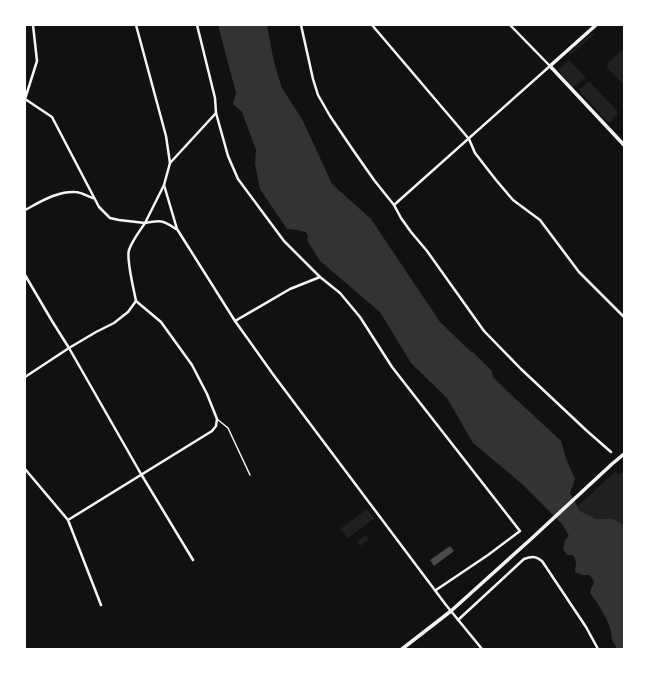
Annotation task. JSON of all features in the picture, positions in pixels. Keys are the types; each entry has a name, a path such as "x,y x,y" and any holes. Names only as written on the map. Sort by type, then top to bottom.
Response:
{"main road":[{"path":"596,25 550,66 624,145"},
{"path":"402,649 451,611 624,454"}],"street":[{"path":"33,25 37,61 25,99 52,117 98,207 110,218 145,223 162,221 177,229"},
{"path":"68,520 212,431 216,426 217,419 207,394 192,365 161,322 136,301 128,260 128,252 131,244 145,223 164,185 170,163 166,136 136,25"},
{"path":"197,25 215,98 216,113 228,156 238,179 284,241 320,277 340,293 360,317 392,367 520,531 488,555 436,590"},
{"path":"301,25 318,95 330,116 374,180 394,205 411,232 427,251 484,331 521,369 587,431 612,452"},
{"path":"372,25 469,139 475,152 513,200 540,220 579,272 624,317"},
{"path":"394,205 550,66 510,25"},
{"path":"170,163 216,113"},
{"path":"164,185 177,229 235,321 280,384 451,611 482,649"},
{"path":"25,210 58,194 66,192 76,192 93,198"},
{"path":"25,275 193,560"},
{"path":"235,321 290,289 320,277"},
{"path":"25,377 69,348 114,323 128,312 136,301"},
{"path":"25,469 68,520 102,605"},
{"path":"458,620 524,559 536,557 542,561 586,627 598,649"}],"lane":[{"path":"217,419 228,428 250,475"}],"shaded area":[{"path":"218,25 267,25 275,66 282,88 303,121 332,184 371,219 440,322 492,371 493,377 505,389 561,441 567,461 575,479 570,493 580,511 596,519 613,519 624,525 624,649 617,649 612,640 611,631 606,618 590,593 594,583 593,579 589,575 582,575 575,572 576,562 573,555 567,555 563,549 565,540 569,536 562,524 522,484 473,443 447,398 411,363 380,312 320,261 307,240 308,236 306,232 287,229 260,189 255,164 256,150 242,112 233,104 236,93"},
{"path":"592,34 595,34 570,55 569,53"},
{"path":"624,48 624,85 607,68 608,63"},
{"path":"569,60 586,78 577,85 572,86 558,70"},
{"path":"589,81 618,112 611,121 607,121 581,93 580,89"},
{"path":"624,471 624,525 613,519 596,519 580,511 578,506 615,472 620,474"},
{"path":"367,509 374,518 348,538 340,529"},
{"path":"366,535 369,539 360,546 357,542"}],"building":[{"path":"450,546 454,551 434,566 430,560"}]}
